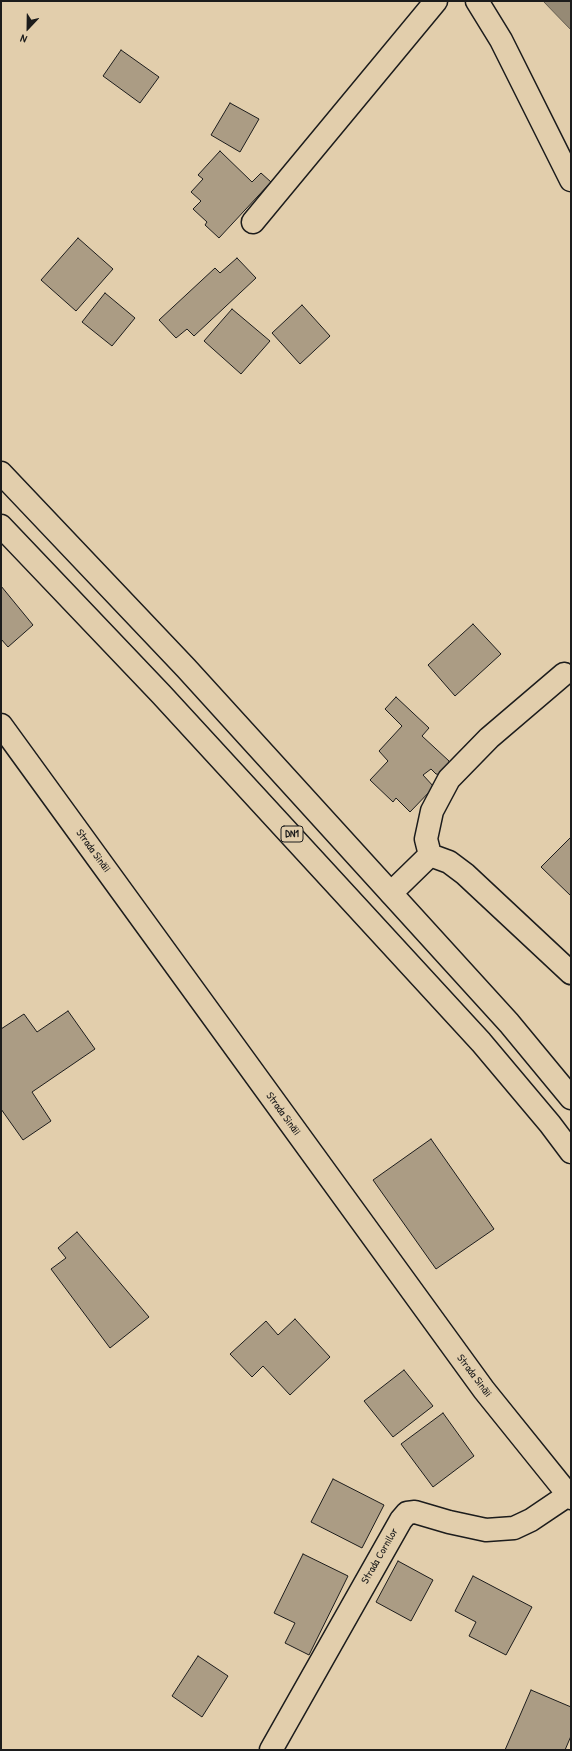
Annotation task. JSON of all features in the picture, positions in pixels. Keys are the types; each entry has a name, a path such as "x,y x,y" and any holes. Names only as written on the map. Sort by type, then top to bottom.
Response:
{"main road":[{"path":"253,222 436,1"},
{"path":"477,1 501,40 571,180"},
{"path":"1,473 181,662 509,1023 571,1098"},
{"name":"DN1","path":"1,526 161,694 456,1014 550,1124 571,1152"},
{"path":"430,855 426,839 432,811 449,779 489,738 564,674"},
{"name":"Strada Sinăii","path":"1,725 484,1390 570,1497"},
{"path":"391,893 430,855"},
{"path":"430,855 448,862 465,874 571,973"},
{"name":"Strada Cornilor","path":"272,1750 401,1520 407,1513 415,1512 448,1522 486,1530 514,1528 531,1520 570,1497"}],"shaded area":[{"path":"543,1 571,1 571,30"}],"building":[{"path":"121,50 159,77 140,103 103,76"},
{"path":"230,103 259,119 240,152 211,135"},
{"path":"220,151 252,182 261,173 271,182 219,238 205,225 207,222 193,209 201,201 191,192 203,179 198,175"},
{"path":"78,238 113,269 76,311 41,280"},
{"path":"237,258 256,278 194,336 187,329 176,338 159,320 215,268 220,273"},
{"path":"105,293 135,318 112,346 82,322"},
{"path":"302,305 330,336 300,364 272,333"},
{"path":"232,309 270,341 241,374 204,341"},
{"path":"1,586 33,625 8,647 1,639"},
{"path":"473,624 501,654 455,696 428,665"},
{"path":"396,697 429,728 422,736 449,761 449,769 444,775 436,774 431,769 423,775 434,787 410,812 396,798 393,802 370,780 388,761 379,751 402,726 385,709"},
{"path":"571,837 571,896 541,867"},
{"path":"68,1011 95,1049 32,1092 51,1121 23,1140 1,1109 1,1029 24,1014 37,1032"},
{"path":"431,1139 494,1229 436,1269 373,1180"},
{"path":"77,1232 149,1317 110,1348 51,1269 66,1258 58,1248"},
{"path":"295,1319 330,1357 290,1395 263,1366 252,1377 230,1354 266,1321 278,1335"},
{"path":"404,1370 433,1406 393,1437 364,1401"},
{"path":"443,1413 474,1456 433,1487 401,1444"},
{"path":"333,1479 384,1505 362,1548 311,1522"},
{"path":"303,1554 348,1576 309,1655 285,1643 295,1623 274,1613"},
{"path":"398,1561 433,1580 411,1621 376,1602"},
{"path":"473,1576 532,1607 506,1655 469,1636 476,1622 455,1611"},
{"path":"198,1656 228,1676 202,1717 172,1696"},
{"path":"531,1690 571,1707 571,1736 565,1750 505,1750"}]}
